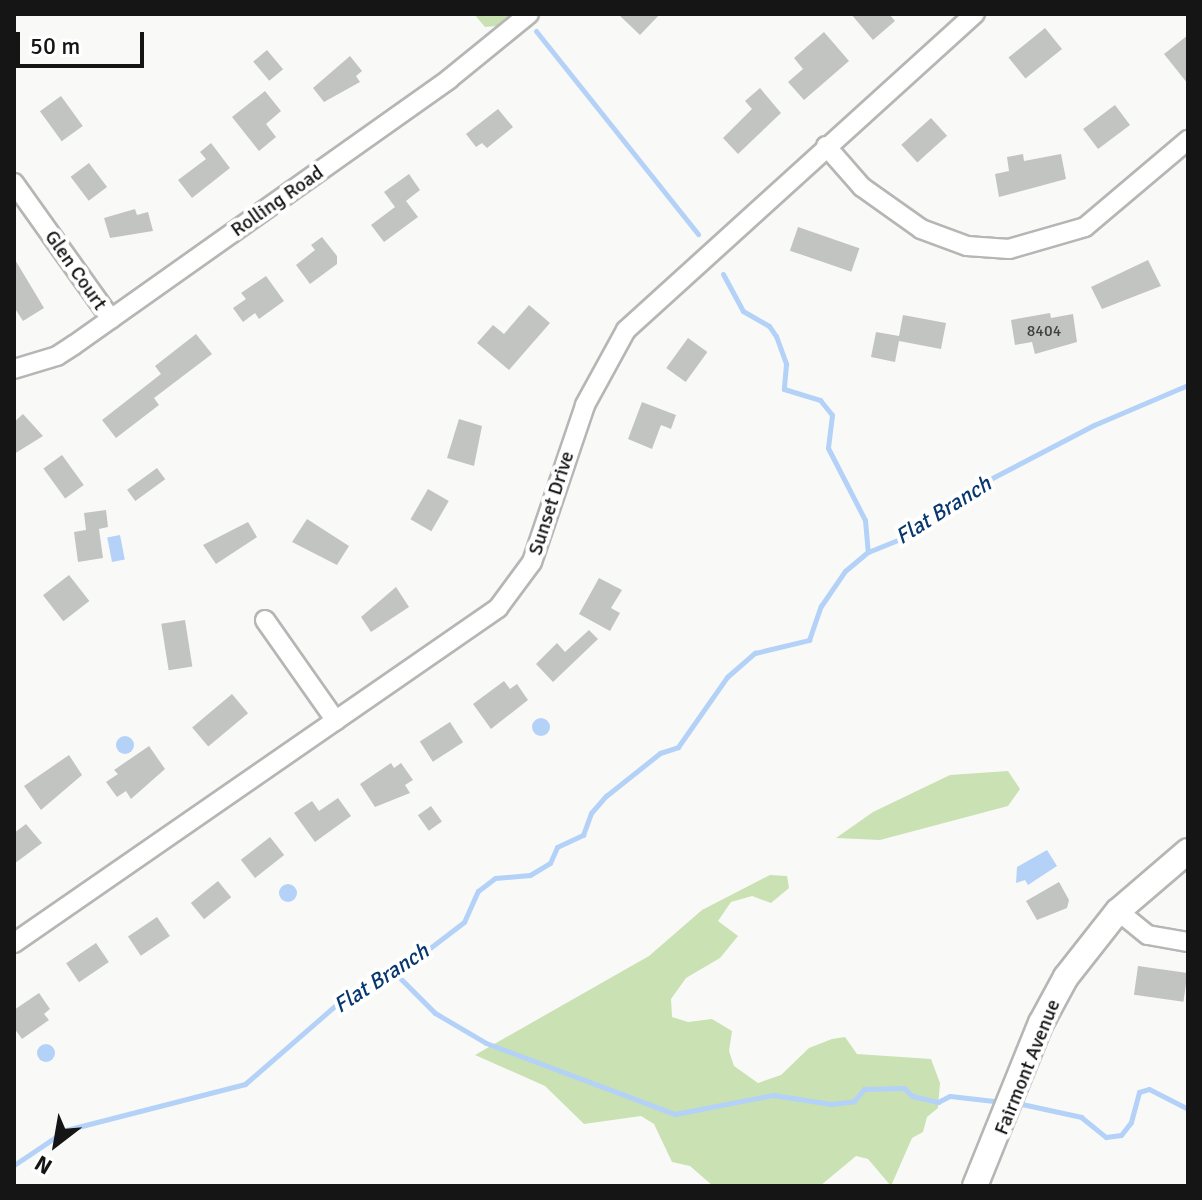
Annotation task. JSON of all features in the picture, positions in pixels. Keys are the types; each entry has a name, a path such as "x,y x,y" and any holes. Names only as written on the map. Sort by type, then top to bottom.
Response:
{"street":[{"name":"Rolling Road","path":"14,369 57,356 111,319 449,79 529,14"},
{"name":"Sunset Drive","path":"14,943 485,619 517,586 544,536 580,419 613,348 660,295 975,14"},
{"path":"826,146 862,187 921,229 967,246 1009,249 1085,227 1188,140"},
{"name":"Glen Court","path":"14,183 111,319"},
{"path":"265,620 336,721"},
{"name":"Fairmont Avenue","path":"975,1186 991,1154 1028,1055 1066,977 1118,911 1188,851"},
{"path":"1118,911 1148,935 1188,942"}],"green space":[{"path":"474,14 510,14 497,26 485,27"},
{"path":"1008,771 1020,789 1008,806 880,840 836,838 873,812 950,775"},
{"path":"770,875 787,876 789,888 771,903 752,896 731,902 718,921 738,936 720,958 686,978 671,999 672,1017 688,1022 712,1019 732,1031 729,1051 734,1066 758,1083 781,1075 809,1048 845,1037 857,1054 931,1059 940,1083 938,1108 927,1117 923,1132 912,1138 891,1186 868,1159 856,1156 820,1186 713,1186 690,1166 672,1162 654,1124 641,1116 584,1124 545,1086 475,1055 649,956 702,910"}],"water":[{"path":"120,535 125,560 112,562 107,537"},
{"path":"541,718 550,727 541,736 532,727"},
{"path":"121,736 129,736 134,745 132,752 121,754 116,749 116,741"},
{"path":"1047,850 1057,866 1028,885 1025,880 1016,883 1017,867"},
{"path":"288,884 297,893 288,902 279,893"},
{"path":"46,1044 55,1053 46,1062 37,1053"}],"building":[{"path":"618,14 660,14 640,35"},
{"path":"851,14 889,14 895,21 873,40"},
{"path":"1045,28 1062,49 1025,79 1008,58"},
{"path":"824,32 849,61 804,100 788,82 803,69 794,58"},
{"path":"1188,35 1188,84 1164,54"},
{"path":"267,50 283,69 269,81 253,62"},
{"path":"350,56 362,71 356,76 360,82 324,102 313,88"},
{"path":"760,88 781,113 738,154 723,138 752,109 745,101"},
{"path":"265,91 281,111 266,124 276,137 259,151 232,117"},
{"path":"61,96 83,126 62,141 40,111"},
{"path":"1115,105 1130,125 1098,149 1083,129"},
{"path":"498,109 513,127 487,148 482,143 476,147 466,134"},
{"path":"931,118 947,136 917,163 901,145"},
{"path":"211,143 230,168 192,198 178,180 206,159 200,152"},
{"path":"1023,154 1024,161 1061,154 1066,179 999,197 995,174 1009,171 1007,157"},
{"path":"89,163 107,187 89,201 71,177"},
{"path":"409,174 420,190 406,201 418,217 384,242 371,225 395,207 384,192"},
{"path":"135,209 137,215 148,212 153,231 110,238 104,218"},
{"path":"798,227 859,248 851,272 790,251"},
{"path":"322,237 337,256 337,264 310,284 296,265 315,250 311,245"},
{"path":"14,258 44,308 23,321 14,307"},
{"path":"1148,260 1161,286 1102,309 1091,287"},
{"path":"266,276 284,301 259,319 255,313 243,322 233,308 246,299 241,293"},
{"path":"529,305 550,323 509,370 477,343 493,325 504,334"},
{"path":"1050,313 1051,318 1073,314 1077,342 1035,354 1032,342 1015,345 1011,320"},
{"path":"903,315 946,323 941,349 899,341 895,362 871,357 876,332 899,336"},
{"path":"196,334 212,354 154,398 159,405 116,438 102,420 161,374 155,366"},
{"path":"688,338 707,352 686,382 666,368"},
{"path":"642,402 676,415 671,429 661,425 652,449 628,439"},
{"path":"23,414 43,436 14,454 14,422"},
{"path":"459,419 482,426 474,466 447,458"},
{"path":"62,455 84,485 65,498 43,469"},
{"path":"157,468 165,479 135,501 127,490"},
{"path":"428,489 449,501 431,531 410,519"},
{"path":"106,510 108,527 99,529 103,558 78,562 74,532 86,530 84,513"},
{"path":"307,519 349,546 337,565 292,542"},
{"path":"248,522 257,537 216,564 203,545"},
{"path":"69,575 89,601 63,621 43,595"},
{"path":"599,578 622,590 611,608 620,613 610,631 579,614"},
{"path":"396,587 409,607 371,632 361,617"},
{"path":"185,620 192,666 169,670 161,624"},
{"path":"589,630 598,639 553,682 536,664 557,643 565,652"},
{"path":"504,681 510,689 517,684 528,700 491,729 473,704"},
{"path":"232,694 248,713 208,747 192,727"},
{"path":"450,722 463,742 433,762 420,742"},
{"path":"149,746 165,769 131,799 126,791 117,797 106,782 118,774 114,770"},
{"path":"69,755 82,775 41,810 24,786"},
{"path":"391,763 394,768 401,763 413,780 405,785 410,793 375,807 360,784"},
{"path":"338,798 351,816 315,842 294,813 312,801 319,811"},
{"path":"431,806 442,822 429,831 418,815"},
{"path":"26,824 42,843 14,864 14,833"},
{"path":"270,837 284,855 255,878 241,860"},
{"path":"218,881 231,897 204,919 191,903"},
{"path":"1059,882 1069,900 1067,908 1037,920 1026,901"},
{"path":"157,917 170,936 141,956 128,937"},
{"path":"96,943 109,962 79,982 66,963"},
{"path":"1138,966 1188,973 1183,1002 1134,995"},
{"path":"39,993 50,1009 44,1014 49,1020 22,1039 14,1028 14,1010"}],"waterway":[{"path":"536,31 698,234"},
{"path":"723,274 743,311 769,326 776,336 786,364 784,389 820,400 832,415 828,448 865,520 868,552"},
{"name":"Flat Branch","path":"14,1165 66,1130 245,1084 337,1004 396,974 464,922 478,891 495,878 530,875 550,863 557,847 583,835 591,813 606,796 660,753 678,747 727,677 755,653 809,640 821,606 845,571 868,552 905,537 948,501 1094,425 1188,385"},
{"path":"396,974 435,1013 486,1043 675,1114 773,1095 831,1104 854,1101 864,1089 904,1088 912,1096 938,1102 950,1096 1003,1102"},
{"path":"1017,1103 1081,1117 1106,1137 1121,1135 1131,1122 1139,1092 1149,1089 1188,1109"}]}
